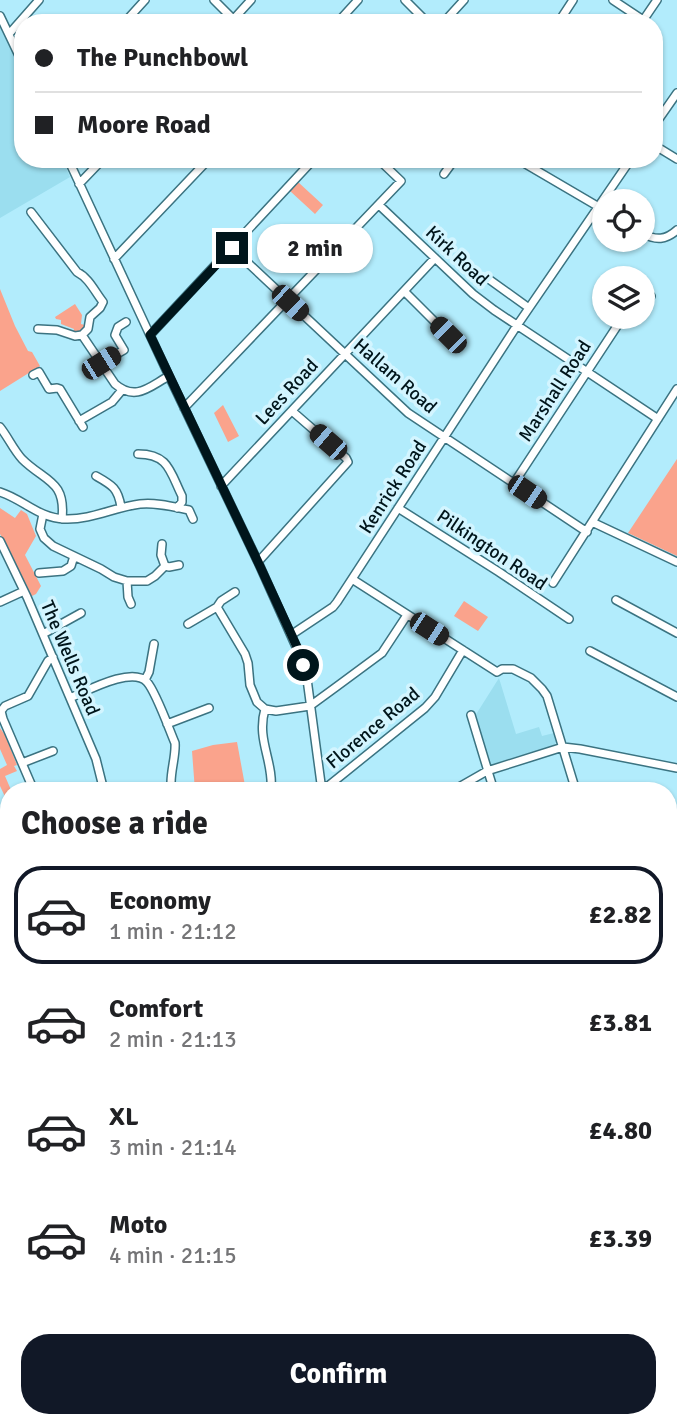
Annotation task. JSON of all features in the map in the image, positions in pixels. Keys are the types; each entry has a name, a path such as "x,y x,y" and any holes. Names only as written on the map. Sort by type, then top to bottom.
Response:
{"street":[{"path":"27,14 39,0"},
{"path":"132,14 145,0"},
{"path":"214,0 227,14"},
{"path":"239,14 251,0"},
{"path":"345,14 358,0"},
{"path":"405,0 419,14"},
{"path":"451,14 464,0"},
{"path":"613,0 632,14"},
{"path":"0,16 14,45"},
{"path":"9,34 14,28"},
{"path":"663,113 677,93"},
{"path":"72,168 298,649 307,679 321,782"},
{"path":"79,184 94,168"},
{"path":"114,259 200,168"},
{"path":"150,335 306,168"},
{"path":"184,408 401,181 387,168"},
{"path":"444,174 448,168"},
{"path":"532,168 592,204"},
{"name":"Kenrick Road","path":"613,189 626,168"},
{"name":"Kirk Road","path":"379,205 473,294 658,419"},
{"path":"31,212 35,223 103,302 90,317 88,329 82,335 38,329"},
{"name":"Kenrick Road","path":"291,635 333,607 529,307 592,221"},
{"path":"655,238 670,236 677,230"},
{"name":"Hallam Road","path":"232,248 408,412 587,532"},
{"name":"Lees Road","path":"221,486 435,258"},
{"path":"490,280 529,307"},
{"path":"404,290 448,335"},
{"path":"101,363 124,350 116,335 118,327 126,322"},
{"name":"Marshall Road","path":"514,483 615,329"},
{"path":"82,335 115,384 122,390 144,391 169,376"},
{"path":"33,375 39,372 49,389 60,389 81,424 112,402 122,390"},
{"path":"553,583 677,390"},
{"path":"258,562 348,462 292,411"},
{"path":"0,427 23,459 53,484 62,496 62,519"},
{"path":"138,454 150,451 164,461 182,496 182,502 177,508"},
{"path":"96,476 115,488 120,496 121,507"},
{"path":"0,492 43,514 62,519 91,516 143,503 189,510 193,519"},
{"name":"Pilkington Road","path":"398,508 569,619"},
{"path":"43,514 40,529 44,538 53,546 114,577 127,581 146,581 165,566 180,565"},
{"path":"593,522 677,562"},
{"name":"The Wells Road","path":"0,541 53,657 96,759 102,782"},
{"path":"162,544 161,555 165,566"},
{"path":"39,573 63,571 71,566 74,556"},
{"path":"352,579 498,672 502,669 513,669 537,683 547,696 573,782"},
{"path":"127,581 131,604"},
{"path":"0,602 24,591"},
{"path":"188,624 217,607 235,592"},
{"path":"616,600 677,633"},
{"path":"217,607 245,654 257,702 265,709 276,711 310,706 382,653 407,615"},
{"path":"43,634 74,621 81,614"},
{"path":"145,680 154,644"},
{"name":"Florence Road","path":"333,782 425,708 435,697 463,650"},
{"path":"590,651 677,697"},
{"path":"30,782 1,711 5,706 28,696 53,657"},
{"path":"69,698 123,677 145,680 152,689 174,743 172,782"},
{"path":"167,724 209,708"},
{"path":"265,709 262,730 271,782"},
{"path":"471,715 491,782"},
{"path":"471,782 563,747 677,768"},
{"path":"175,752 185,750"},
{"path":"22,763 53,751"}],"shaded area":[{"path":"0,26 14,56 14,168 66,168 70,177 0,218"},
{"path":"298,182 323,205 315,214 290,191"},
{"path":"0,289 15,326 28,351 32,352 40,366 0,391"},
{"path":"75,304 82,315 81,324 85,325 75,333 74,329 61,324 61,320 55,317"},
{"path":"223,405 239,436 228,442 214,413"},
{"path":"677,459 677,556 628,533"},
{"path":"0,508 15,518 21,510 27,514 36,536 25,555 41,586 32,596 0,534"},
{"path":"464,601 488,617 478,631 454,616"},
{"path":"499,678 516,734 539,727 542,736 554,733 557,741 554,745 490,765 475,716"},
{"path":"0,728 17,765 14,766 17,771 5,776 8,782 0,782 0,769 7,765 0,749"},
{"path":"237,742 244,782 194,782 192,751"}],"route":[{"path":"232,248 150,335 258,562 303,665"}]}
